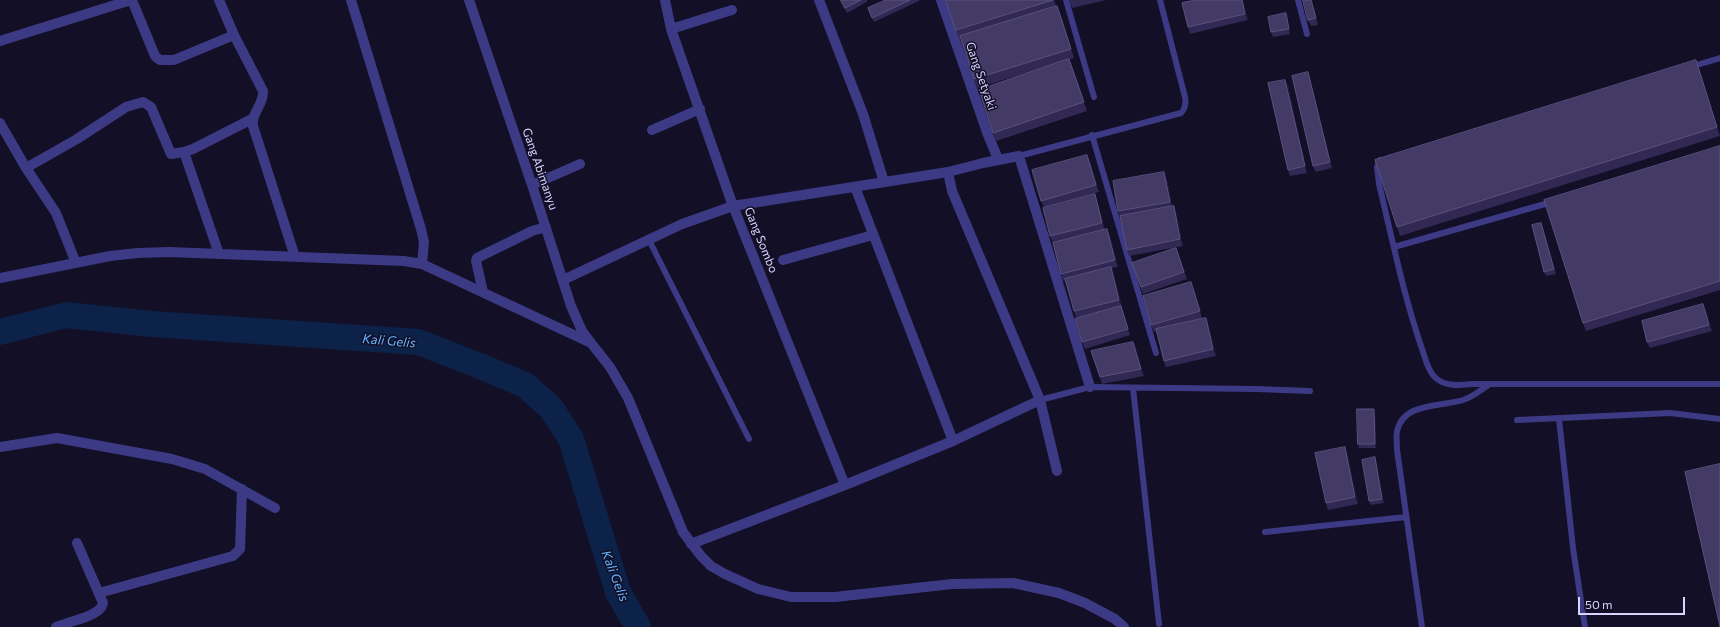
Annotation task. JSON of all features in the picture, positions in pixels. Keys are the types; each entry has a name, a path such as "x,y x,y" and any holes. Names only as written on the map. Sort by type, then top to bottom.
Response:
{"street":[{"path":"0,41 131,0 155,56 160,60 174,60 234,35"},
{"path":"26,168 78,140 126,107 143,102 150,107 171,154 193,149 252,119 262,101 263,91 234,35 219,0"},
{"path":"351,0 421,230 424,242 422,264"},
{"name":"Gang Abimanyu","path":"469,0 576,319 590,343 610,367 628,398 676,517 691,544 711,566 758,590 791,597 835,597 952,584 1013,583 1059,593 1085,603 1115,619 1124,627"},
{"name":"Gang Sombo","path":"665,0 671,30 733,206 845,485"},
{"path":"819,0 863,114 884,182"},
{"name":"Gang Setyaki","path":"941,0 988,135 998,159"},
{"path":"671,30 732,10"},
{"path":"652,130 700,109"},
{"path":"252,119 295,257"},
{"path":"0,123 26,168 56,213 76,263"},
{"path":"184,152 219,254"},
{"path":"563,280 682,224 733,206 948,172 998,159 1019,156 1090,387"},
{"path":"532,185 580,164"},
{"path":"948,172 952,191 1040,400 1057,471"},
{"path":"855,187 953,441"},
{"path":"483,292 476,261 477,258 532,231 546,227"},
{"path":"783,260 873,235"},
{"path":"0,278 110,256 138,253 219,254 404,261 422,264 590,343"},
{"path":"691,544 845,485 953,441 1040,400"},
{"path":"0,447 58,438 172,459 204,469 275,508"},
{"path":"99,594 233,556 240,549 242,489"},
{"path":"56,627 67,625 100,609 103,603 77,543"}],"lane":[{"path":"1066,0 1094,96"},
{"path":"1019,156 1092,135 1181,113 1186,105 1185,97 1160,0"},
{"path":"1298,0 1306,34"},
{"path":"1683,69 1720,58"},
{"path":"1092,135 1156,353"},
{"path":"1383,158 1379,162 1377,168 1394,247 1409,308 1432,374 1437,380 1457,385 1720,384"},
{"path":"1394,247 1556,201"},
{"path":"649,240 749,439"},
{"path":"1422,627 1396,450 1397,432 1403,419 1408,413 1418,408 1464,400 1490,384"},
{"path":"1040,400 1090,387 1310,391"},
{"path":"1133,388 1158,624"},
{"path":"1517,420 1670,413 1720,419"},
{"path":"1559,419 1573,548 1585,627"},
{"path":"1265,532 1406,517"}],"building":[{"path":"841,0 861,0 845,8"},
{"path":"886,0 910,0 872,18 868,8"},
{"path":"946,0 1053,0 956,30"},
{"path":"1196,0 1242,0 1245,14 1188,27 1182,3"},
{"path":"1303,0 1311,0 1316,18 1308,20"},
{"path":"1057,6 1071,49 974,79 960,36"},
{"path":"1286,13 1289,29 1271,32 1268,17"},
{"path":"1069,59 1084,102 993,133 979,90"},
{"path":"1696,60 1717,127 1397,227 1375,160"},
{"path":"1308,72 1330,162 1313,166 1292,76"},
{"path":"1285,80 1305,166 1288,170 1268,83"},
{"path":"1720,146 1720,281 1583,323 1544,200"},
{"path":"1087,155 1096,185 1041,201 1032,170"},
{"path":"1164,172 1170,202 1118,211 1113,181"},
{"path":"1095,194 1102,223 1050,236 1043,208"},
{"path":"1174,206 1180,239 1127,250 1120,216"},
{"path":"1541,223 1554,269 1544,272 1532,225"},
{"path":"1107,229 1115,260 1061,274 1053,243"},
{"path":"1176,248 1184,272 1141,287 1132,263"},
{"path":"1111,267 1119,300 1074,311 1065,279"},
{"path":"1191,282 1200,311 1151,325 1143,296"},
{"path":"1703,304 1709,325 1647,342 1642,321"},
{"path":"1121,306 1128,329 1082,342 1075,319"},
{"path":"1206,318 1213,349 1164,361 1156,329"},
{"path":"1133,342 1141,369 1100,377 1091,351"},
{"path":"1357,409 1374,409 1375,444 1358,444"},
{"path":"1345,447 1355,497 1326,503 1315,453"},
{"path":"1375,457 1382,499 1369,501 1362,460"},
{"path":"1720,464 1720,627 1685,472"}],"waterway":[{"name":"Kali Gelis","path":"0,332 66,315 152,324 418,342 525,385 551,408 571,439 618,592 638,627"}]}
